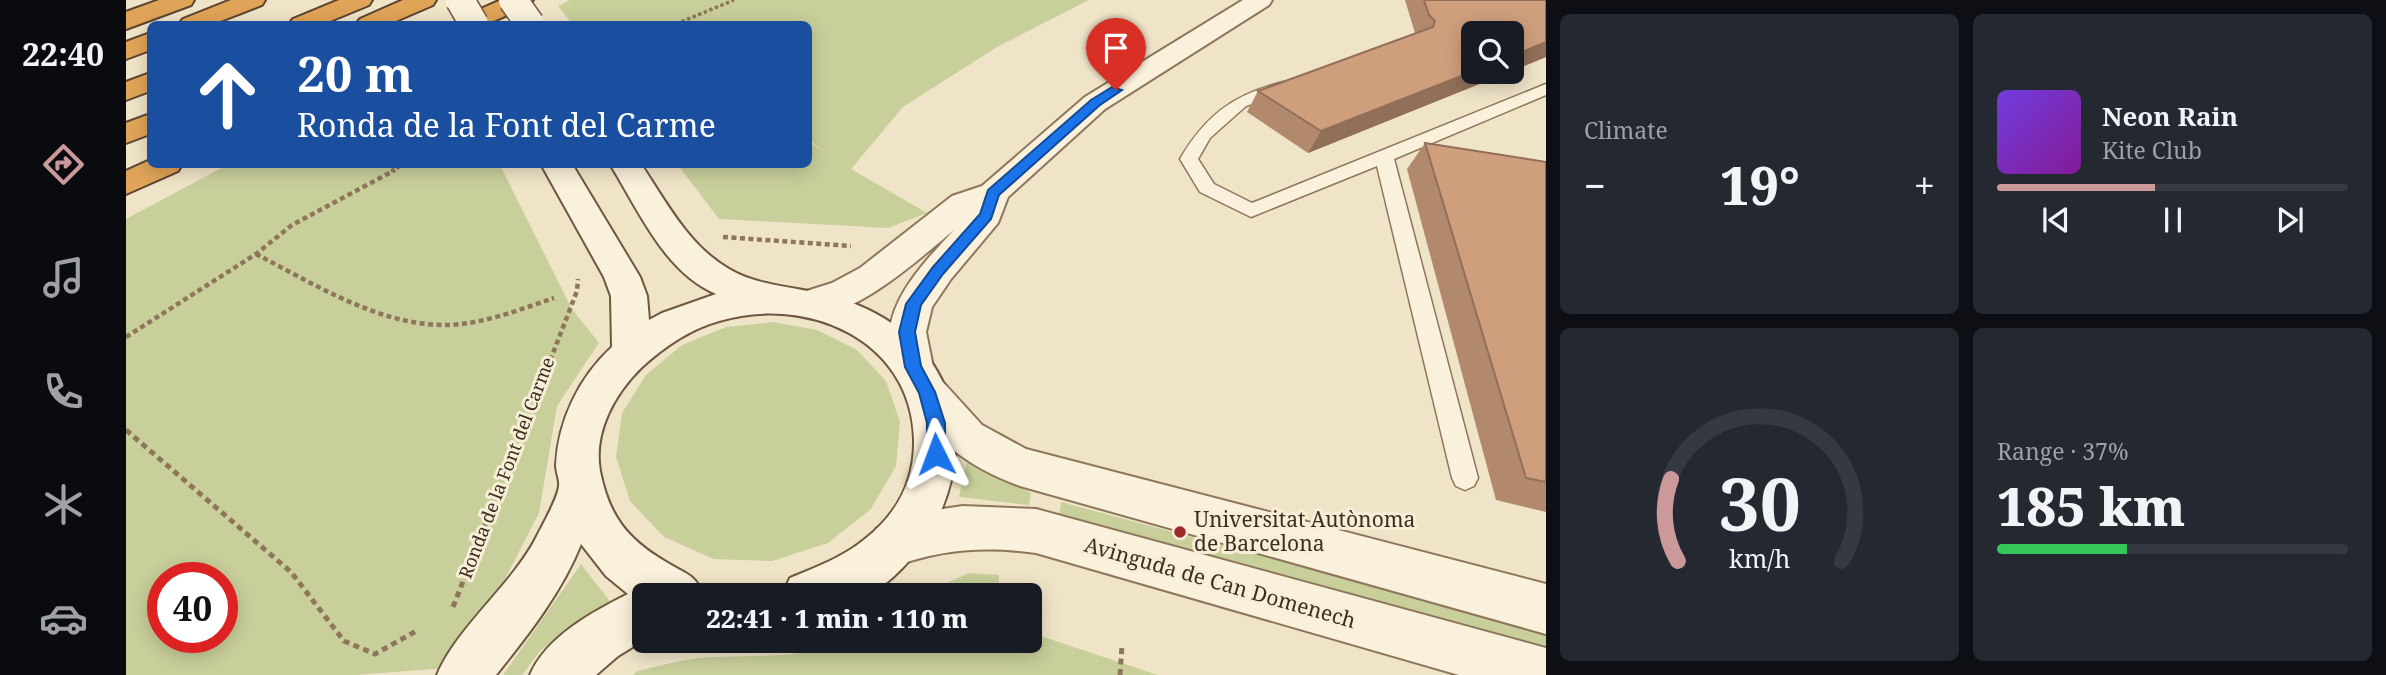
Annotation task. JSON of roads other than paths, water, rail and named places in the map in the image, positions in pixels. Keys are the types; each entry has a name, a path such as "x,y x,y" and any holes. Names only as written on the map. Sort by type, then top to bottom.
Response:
{"highway":[{"path":"126,21 182,0"},
{"path":"199,21 253,0"},
{"path":"293,21 323,0"},
{"path":"295,21 360,0"},
{"path":"376,21 424,0"},
{"path":"474,21 521,0"},
{"path":"126,51 147,42"},
{"path":"126,92 147,82"},
{"path":"126,100 147,90"},
{"path":"126,134 147,124"},
{"path":"126,184 159,168"}],"street":[{"path":"460,0 472,21"},
{"path":"513,0 528,21"},
{"path":"655,583 642,576 614,552 592,523 580,490 577,461 581,429 592,401 610,373 632,350 668,326 718,306 748,301 796,302 845,292 873,277 964,204 993,193 1095,103 1260,0"},
{"path":"558,168 622,277 629,296 632,350"},
{"path":"628,168 685,253 701,269 718,280 839,312 869,325 892,344 946,418 969,441 1020,467 1546,609"},
{"path":"838,583 863,570 893,545 915,517 930,486 936,454 936,423 907,332 914,304 938,270 986,215 993,193"},
{"path":"463,675 514,611 553,554 580,490"},
{"name":"Avinguda de Can Domenech","path":"893,545 923,533 960,526 1000,526 1036,531 1546,674"},
{"path":"556,675 600,638 632,619"}],"lane":[{"path":"1306,79 1240,102 1203,135 1189,159 1206,188 1251,211 1546,89"},
{"path":"1384,156 1465,478"}],"place":[{"name":"Universitat Autònoma de Barcelona","path":"1180,532"}]}
